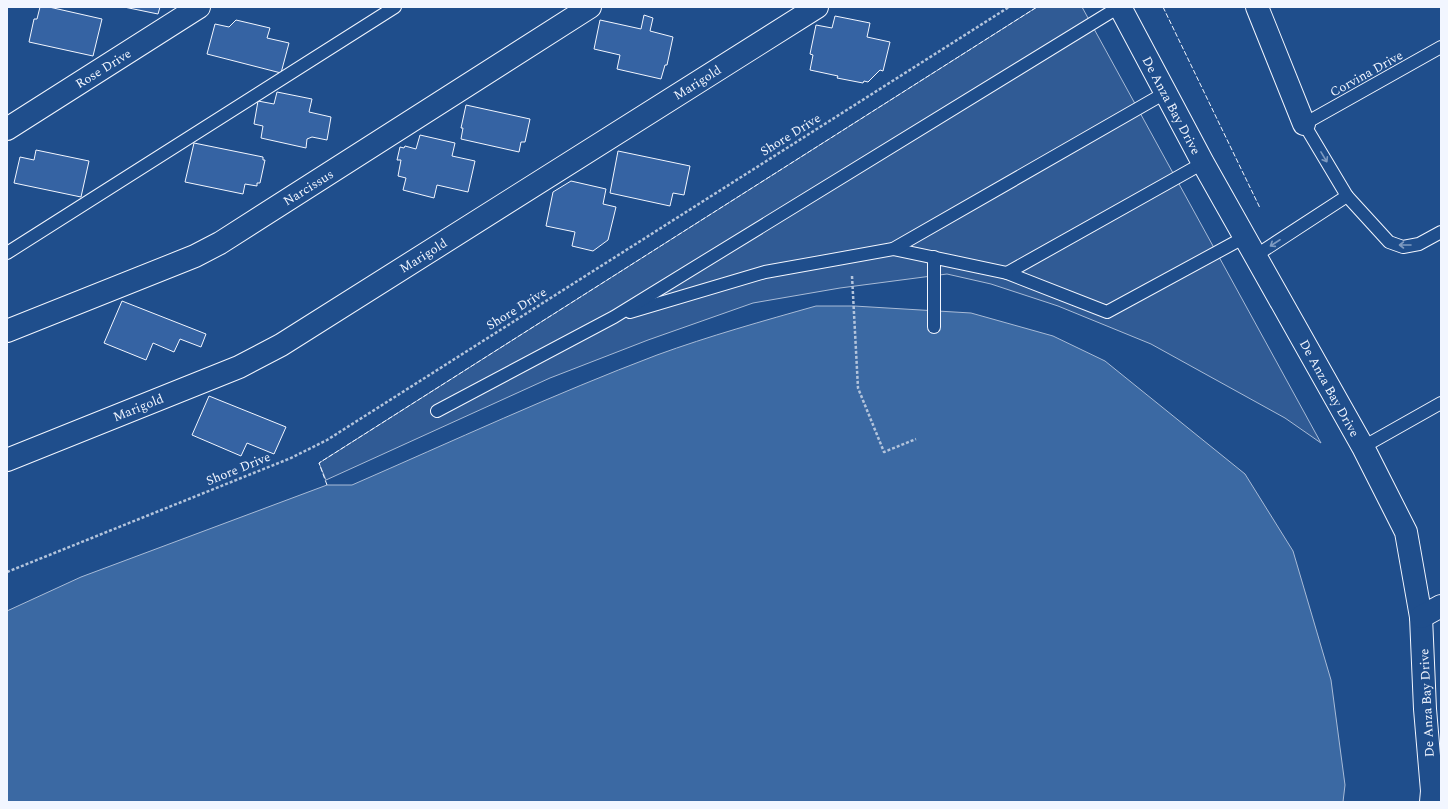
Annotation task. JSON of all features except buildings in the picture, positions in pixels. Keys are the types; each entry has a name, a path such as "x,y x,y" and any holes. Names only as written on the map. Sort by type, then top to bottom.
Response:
{"street":[{"name":"Rose Drive","path":"7,129 199,7"},
{"name":"Narcissus","path":"7,331 195,256 208,249 590,7"},
{"name":"Marigold","path":"7,460 239,367 280,345 817,7"},
{"name":"De Anza Bay Drive","path":"1120,7 1203,163 1363,447 1406,532 1422,617 1433,705 1435,796"},
{"path":"1257,7 1304,124"},
{"path":"1422,617 1441,606"}],"lane":[{"path":"7,253 395,7"},
{"path":"437,411 614,317 1120,7"},
{"name":"Corvina Drive","path":"1304,124 1441,47"},
{"path":"614,317 765,272 893,249 1165,93"},
{"path":"1304,124 1347,196 1389,242 1403,247 1419,244 1441,232"},
{"path":"1007,273 1203,163"},
{"path":"1255,256 1347,196"},
{"path":"893,249 1007,273 1107,312 1244,237"},
{"path":"934,257 934,327"},
{"path":"1363,447 1441,403"}],"path":[{"name":"Shore Drive","path":"7,572 291,458 326,440 1009,7"},
{"path":"851,256 858,388 884,452 916,439"}],"shaded area":[{"path":"1037,7 1082,7 1321,443 1285,418 1151,344 1058,306 991,284 947,274 840,288 753,303 648,340 550,378 326,480 319,463"},
{"path":"816,306 854,306 971,313 1053,336 1105,361 1245,474 1293,551 1331,680 1345,785 1343,802 7,802 7,611 81,577 327,485 352,485 542,402 657,355 716,335"}],"fence":[{"path":"327,485 319,463 1037,7"},
{"path":"1163,7 1260,208"}]}
